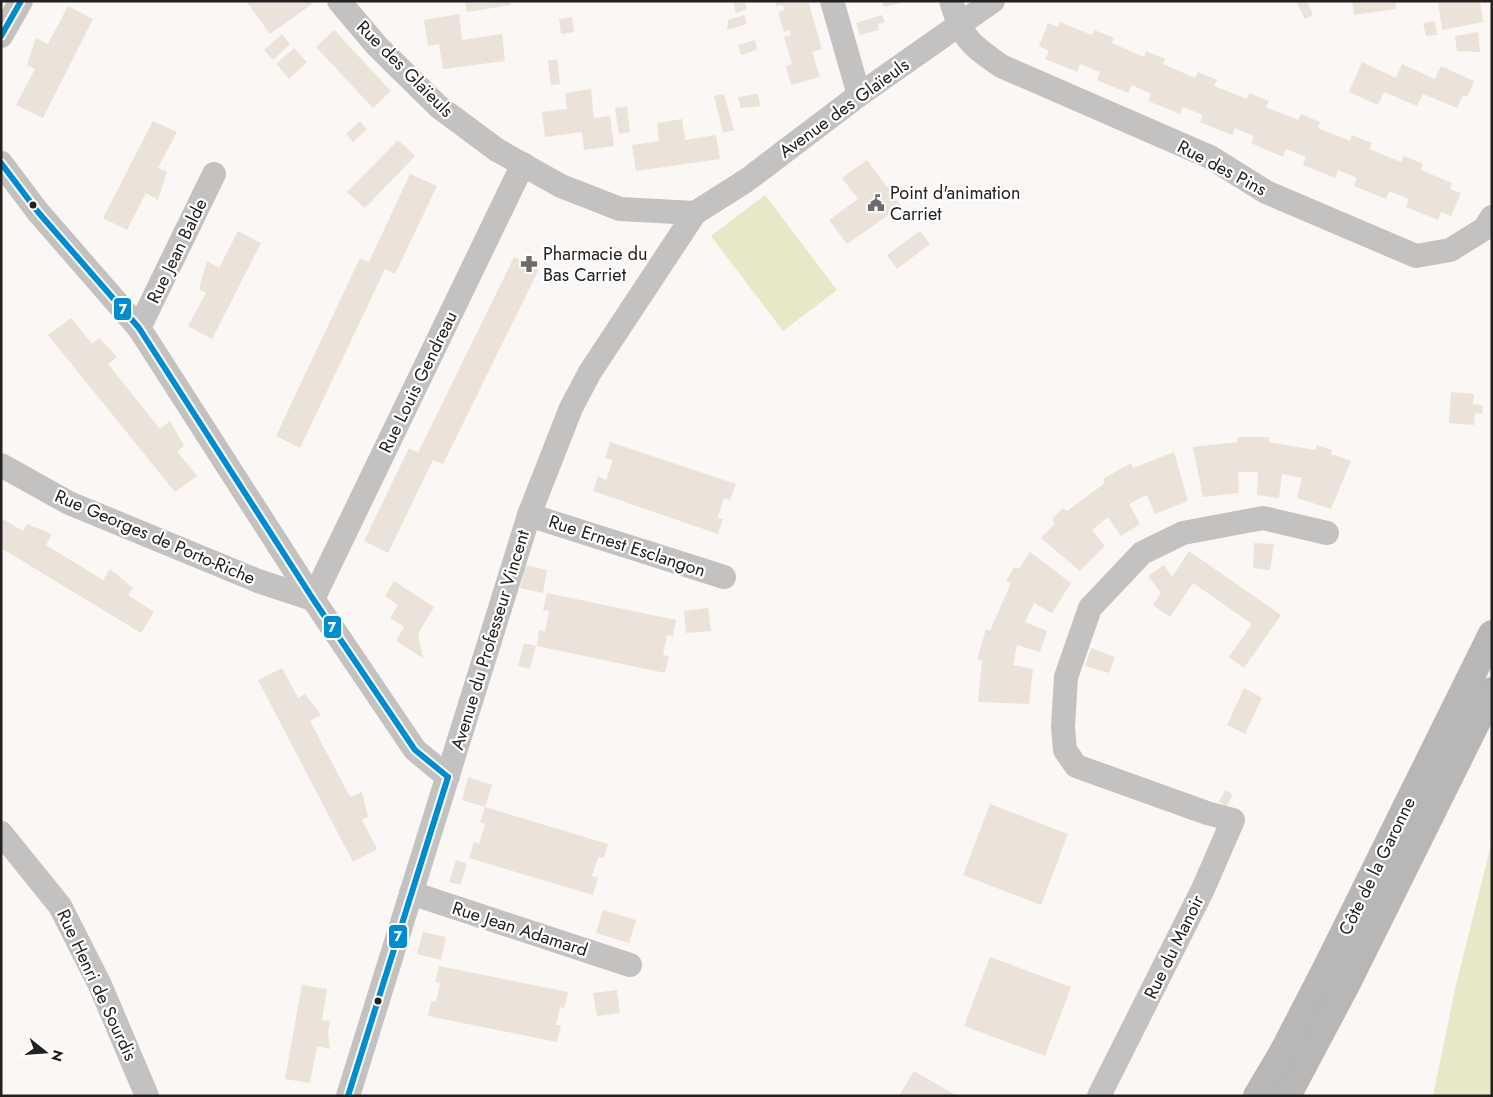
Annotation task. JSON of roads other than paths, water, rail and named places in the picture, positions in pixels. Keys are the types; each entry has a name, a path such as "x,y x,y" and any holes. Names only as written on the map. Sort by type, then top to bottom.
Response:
{"main road":[{"name":"Côte de la Garonne","path":"1257,1096 1282,1054 1326,969 1492,634"},
{"name":"Côte de la Garonne","path":"1287,1096 1347,983 1492,691"}],"street":[{"path":"1,36 20,1"},
{"name":"Rue des Glaïeuls","path":"339,1 377,46 439,107 496,150 561,186 620,209 695,213"},
{"path":"832,1 859,95"},
{"name":"Rue des Pins","path":"951,1 959,26 971,45 1001,66 1210,157 1266,192 1416,256 1450,250 1484,230 1492,217"},
{"name":"Avenue des Glaïeuls","path":"695,213 747,180 859,95 992,1"},
{"path":"1,163 38,212 139,328 313,599 415,750 448,777"},
{"name":"Rue Louis Gendreau","path":"313,599 523,164"},
{"name":"Rue Jean Balde","path":"139,328 214,174"},
{"name":"Avenue du Professeur Vincent","path":"348,1096 529,514 571,408 590,372 695,213"},
{"name":"Rue Georges de Porto-Riche","path":"1,465 69,503 258,581 313,599"},
{"name":"Rue Ernest Esclangon","path":"529,514 724,577"},
{"name":"Rue du Manoir","path":"1099,1096 1203,889 1233,820 1207,813 1076,766 1065,750 1063,727 1066,677 1090,608 1142,553 1183,533 1263,518 1327,532"},
{"name":"Rue Henri de Sourdis","path":"1,832 60,906 100,985 147,1096"},
{"name":"Rue Jean Adamard","path":"411,894 630,965"}],"place":[{"name":"Point d'animation Carriet","path":"876,203"},
{"name":"Pharmacie du Bas Carriet","path":"529,264"}]}
